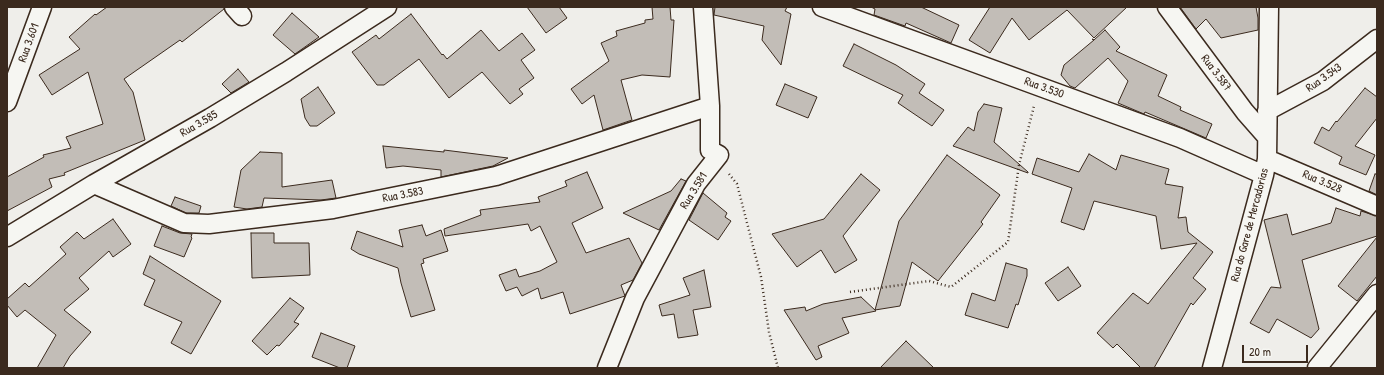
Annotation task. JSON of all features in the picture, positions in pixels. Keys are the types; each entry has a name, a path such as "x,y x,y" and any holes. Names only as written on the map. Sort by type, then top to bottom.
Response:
{"street":[{"name":"Rua 3.601","path":"7,102 42,7"},
{"name":"Rua 3.585","path":"7,237 94,184 210,118 286,72 387,7"},
{"path":"703,7 710,106 710,150 719,155 716,158"},
{"name":"Rua 3.530","path":"822,7 1180,138 1265,167"},
{"name":"Rua 3.587","path":"1167,7 1245,112 1267,137"},
{"name":"Rua do Gare de Mercadorias","path":"1212,368 1265,167 1267,137 1269,7"},
{"name":"Rua 3.543","path":"1267,111 1323,81 1377,39"},
{"name":"Rua 3.583","path":"94,184 184,223 209,224 333,209 496,176 710,106"},
{"name":"Rua 3.581","path":"607,368 635,298 696,184 716,158"},
{"name":"Rua 3.528","path":"1265,167 1377,206"},
{"path":"1316,368 1377,294"}],"path":[{"path":"850,292 929,281 951,287 1008,242 1019,165 1039,86"},
{"path":"716,158 736,184 761,277 769,332 778,368"}],"building":[{"path":"107,7 224,7 224,9 182,42 180,40 124,79 133,92 145,140 64,173 65,175 49,179 52,187 7,211 7,177 44,157 43,155 71,148 66,137 103,124 88,72 52,95 39,75 80,49 69,37 95,14 96,15"},
{"path":"527,7 559,7 567,18 546,33"},
{"path":"652,7 670,7 671,20 674,20 670,77 642,75 621,80 632,120 603,130 594,95 582,104 571,89 609,61 601,43 617,36 616,31 645,23 645,20 653,19"},
{"path":"715,7 787,7 785,11 791,14 781,65 762,40 764,26 714,15"},
{"path":"871,7 921,7 959,25 951,43 906,23 905,26 874,15 875,9"},
{"path":"990,7 1127,7 1094,38 1067,10 1029,40 1012,18 990,53 969,40"},
{"path":"1180,7 1256,7 1258,30 1221,38 1206,19 1196,29"},
{"path":"292,13 319,37 295,54 273,35"},
{"path":"411,14 442,55 443,54 447,59 481,30 499,51 522,33 535,50 521,60 534,78 519,89 523,94 510,104 482,72 449,98 419,59 384,85 377,85 352,52 376,35 379,39"},
{"path":"1105,30 1120,47 1116,51 1167,75 1158,96 1181,107 1180,110 1212,124 1206,138 1145,112 1144,114 1118,103 1128,81 1108,58 1075,88 1070,86 1061,75 1064,65"},
{"path":"854,44 896,65 925,84 919,93 944,110 932,126 898,103 903,95 843,66"},
{"path":"238,69 249,82 231,93 222,84"},
{"path":"785,84 817,97 808,118 776,105"},
{"path":"318,87 335,113 317,126 310,126 305,118 301,99"},
{"path":"1365,88 1377,97 1377,118 1355,146 1375,155 1366,175 1339,164 1342,157 1314,143 1322,127 1329,131"},
{"path":"984,104 1002,108 994,142 1028,173 953,146 968,127 974,131 978,112"},
{"path":"383,146 444,152 444,150 508,158 493,166 441,177 441,170 403,166 386,168"},
{"path":"260,152 282,153 282,187 332,180 336,198 321,200 264,198 262,207 247,209 234,207 241,170"},
{"path":"1089,154 1116,170 1121,155 1169,169 1165,184 1183,187 1178,218 1186,217 1188,232 1213,252 1193,278 1206,289 1193,305 1191,303 1154,368 1141,368 1117,344 1113,348 1097,333 1133,293 1148,304 1197,243 1161,249 1156,216 1094,201 1084,230 1061,222 1072,188 1032,174 1037,158 1079,172"},
{"path":"947,155 1000,195 981,222 983,224 938,281 912,262 900,306 875,310 899,221"},
{"path":"587,172 603,208 572,223 586,253 629,238 642,263 633,280 621,285 625,296 570,314 563,292 541,299 538,288 522,296 517,287 506,291 499,275 516,269 519,277 540,271 557,262 540,226 531,231 528,224 445,236 444,229 481,215 480,210 540,202 538,197 567,186 565,181"},
{"path":"861,174 880,190 843,236 857,260 835,273 821,250 797,267 772,234 824,219"},
{"path":"1375,174 1377,174 1377,195 1369,191"},
{"path":"681,179 686,181 659,230 623,213 671,191"},
{"path":"703,193 727,213 725,217 731,221 718,240 689,220"},
{"path":"175,197 201,206 199,213 186,213 171,206"},
{"path":"1336,208 1360,216 1361,211 1377,216 1377,236 1302,260 1319,329 1311,338 1277,319 1269,333 1250,323 1271,287 1281,288 1264,220 1287,214 1292,235 1331,223"},
{"path":"113,219 131,244 113,257 109,251 79,278 89,289 64,310 91,332 70,356 63,368 37,368 56,335 25,310 17,317 7,305 7,299 25,283 29,287 66,254 60,247 77,232 84,239"},
{"path":"422,225 426,236 441,230 448,251 423,259 424,263 421,264 435,310 411,317 398,268 359,254 351,249 357,231 403,247 399,230"},
{"path":"162,226 180,233 192,234 192,238 184,257 154,246"},
{"path":"251,233 274,233 274,243 309,243 310,275 252,278"},
{"path":"1377,237 1377,276 1357,301 1338,286"},
{"path":"150,256 221,301 191,354 171,343 182,322 144,305 155,280 143,274"},
{"path":"1006,263 1027,269 1027,276 1018,305 1016,304 1008,328 965,315 972,293 995,301"},
{"path":"1068,267 1081,286 1058,301 1045,283"},
{"path":"704,270 711,307 693,310 698,335 678,338 674,314 662,316 659,305 690,295 683,278"},
{"path":"861,297 876,311 842,318 849,333 818,346 822,357 816,360 784,310 805,307 806,311 823,304"},
{"path":"290,298 304,308 294,322 299,324 279,346 277,345 267,355 252,341"},
{"path":"321,333 355,346 347,368 340,368 312,357"},
{"path":"906,341 934,368 880,368"}]}
